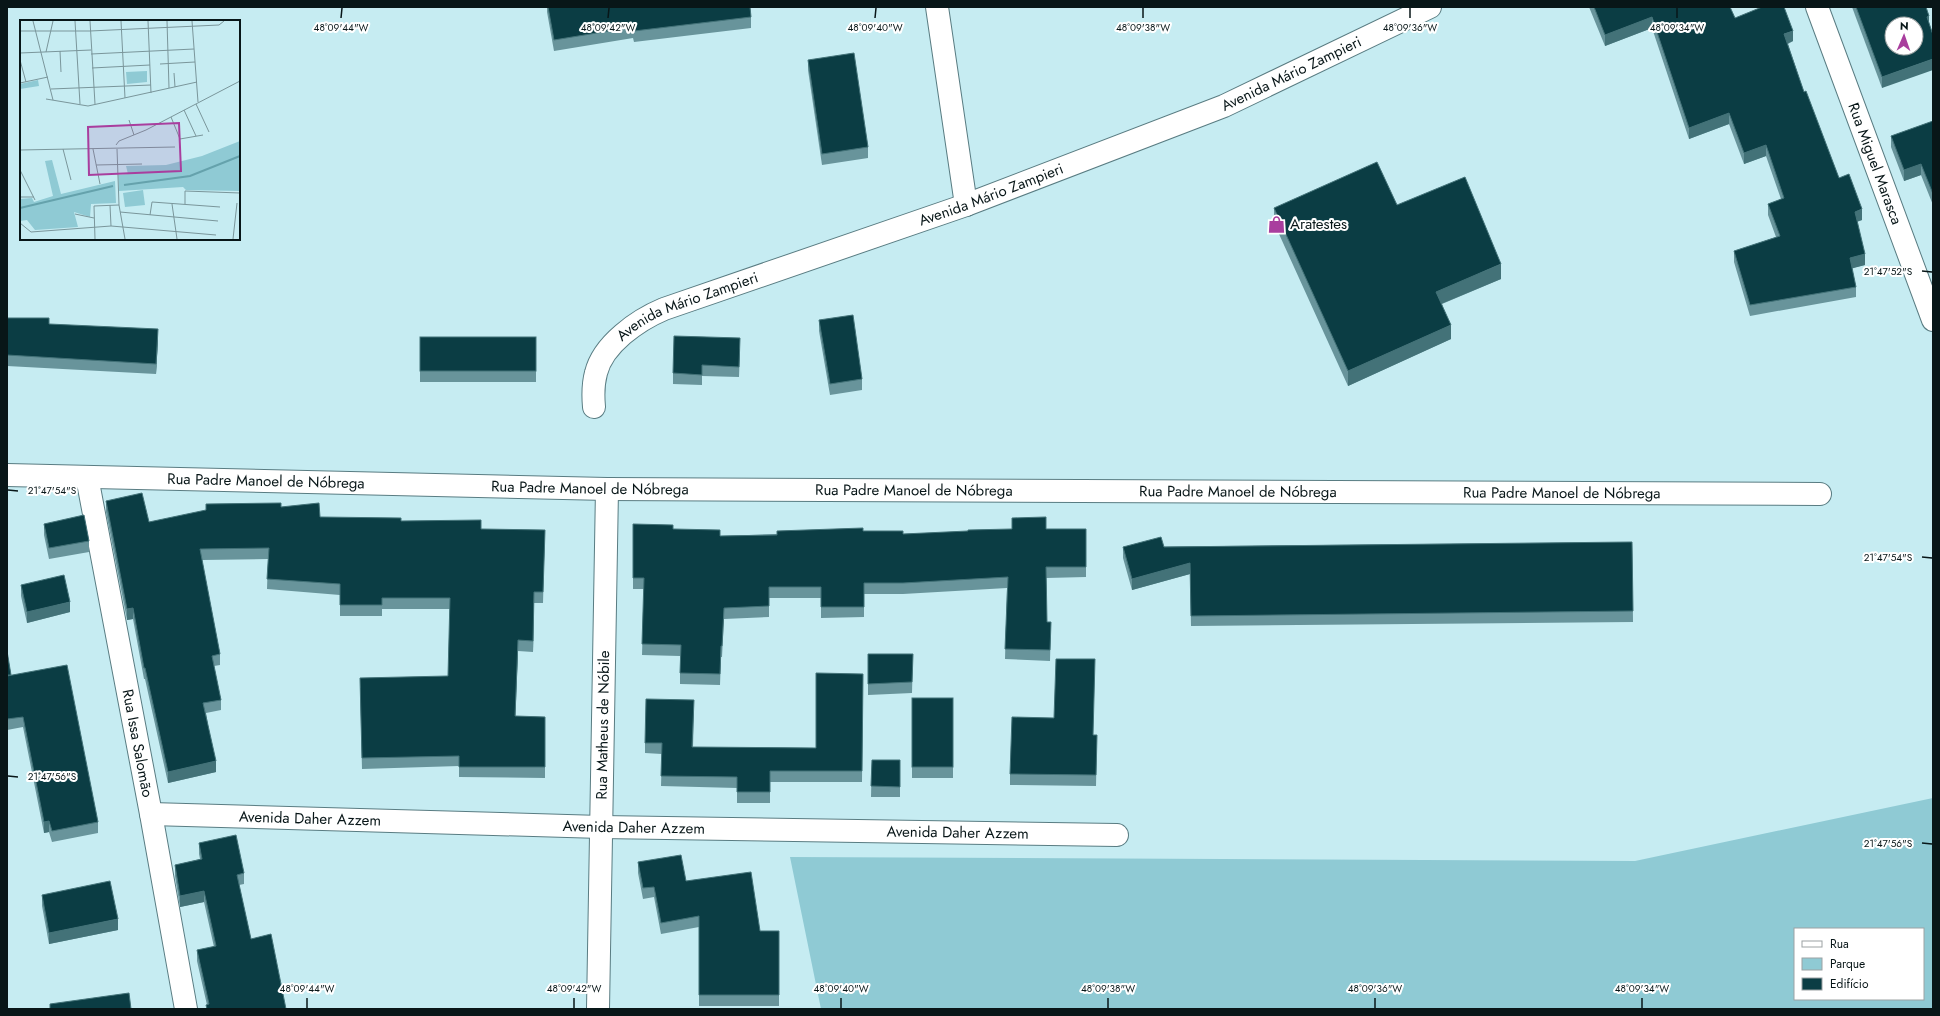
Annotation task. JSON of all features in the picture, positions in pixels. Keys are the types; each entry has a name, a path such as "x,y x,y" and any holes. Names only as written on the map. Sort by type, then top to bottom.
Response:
{"street":[{"path":"937,7 966,205"},
{"name":"Avenida Mário Zampieri","path":"594,407 593,387 596,372 605,355 617,340 647,316 966,205 1224,106 1430,7"},
{"name":"Rua Miguel Marasca","path":"1818,7 1933,320"},
{"name":"Rua Padre Manoel de Nóbrega","path":"7,475 607,489 1820,494"},
{"name":"Rua Issa Salomão","path":"87,477 151,814 186,1009"},
{"name":"Rua Matheus de Nóbile","path":"598,1009 607,489"},
{"name":"Avenida Daher Azzem","path":"151,814 601,827 1117,835"}],"green space":[{"path":"1933,798 1933,1009 821,1009 790,857 1635,861"}],"building":[{"path":"548,7 750,7 751,17 634,31 633,27 554,40"},
{"path":"1594,7 1730,7 1735,18 1762,7 1784,7 1793,31 1784,34 1804,92 1806,91 1839,178 1849,174 1862,209 1855,212 1865,254 1850,258 1856,287 1750,305 1734,251 1780,236 1768,204 1784,198 1766,145 1744,153 1729,113 1689,128 1652,17 1605,35"},
{"path":"1856,7 1926,7 1929,16 1927,17 1933,35 1933,59 1882,77"},
{"path":"854,53 868,147 822,154 808,60"},
{"path":"1933,121 1933,194 1921,164 1904,170 1891,136"},
{"path":"1377,162 1397,205 1465,177 1501,264 1436,292 1451,325 1348,371 1274,208"},
{"path":"853,315 862,379 830,384 819,320"},
{"path":"7,318 49,318 49,324 158,329 156,364 7,355"},
{"path":"674,336 740,338 739,367 702,365 702,375 673,373"},
{"path":"420,337 536,337 536,371 420,371"},
{"path":"142,493 149,522 206,510 206,504 281,503 281,507 319,503 320,517 401,518 401,521 481,520 481,529 545,530 543,592 534,592 533,641 518,640 515,716 545,717 545,767 459,767 459,756 362,758 360,678 448,676 450,598 382,598 382,605 340,605 340,584 267,579 269,548 200,549 220,654 212,656 221,700 203,703 216,761 168,772 144,668 133,608 127,609 106,501"},
{"path":"84,515 89,541 49,548 44,524"},
{"path":"1046,517 1046,529 1086,529 1086,567 1046,567 1047,622 1051,622 1050,650 1005,649 1008,577 903,583 864,583 864,607 821,607 821,587 769,587 769,606 724,608 720,674 680,673 681,645 642,644 644,578 633,578 633,524 673,525 673,529 720,530 720,536 777,535 777,531 863,528 863,531 903,531 903,534 1012,529 1012,518"},
{"path":"1161,537 1164,547 1632,542 1633,611 1191,616 1190,563 1132,579 1123,547"},
{"path":"64,575 70,602 27,612 21,585"},
{"path":"7,651 11,675 7,675"},
{"path":"868,654 913,654 912,682 868,684"},
{"path":"1056,659 1095,659 1093,735 1097,735 1096,775 1010,774 1012,717 1054,718"},
{"path":"67,665 98,822 52,831 49,821 44,822 23,717 7,719 7,676"},
{"path":"816,673 863,674 862,771 770,771 770,792 737,792 737,777 661,776 662,743 645,743 646,699 694,700 692,747 816,748"},
{"path":"912,698 953,698 953,767 912,767"},
{"path":"872,760 900,760 900,787 871,786"},
{"path":"236,835 244,873 237,875 251,939 271,934 286,1009 207,1009 206,1005 209,1004 197,950 216,946 204,891 180,896 175,865 202,859 199,843"},
{"path":"681,855 686,881 751,872 760,931 779,931 779,995 699,995 699,916 661,923 654,887 643,888 638,862"},
{"path":"110,881 118,919 49,933 42,895"},
{"path":"129,993 131,1009 50,1009 50,1004"}],"place":[{"name":"Aratestes","path":"1277,224"}]}
